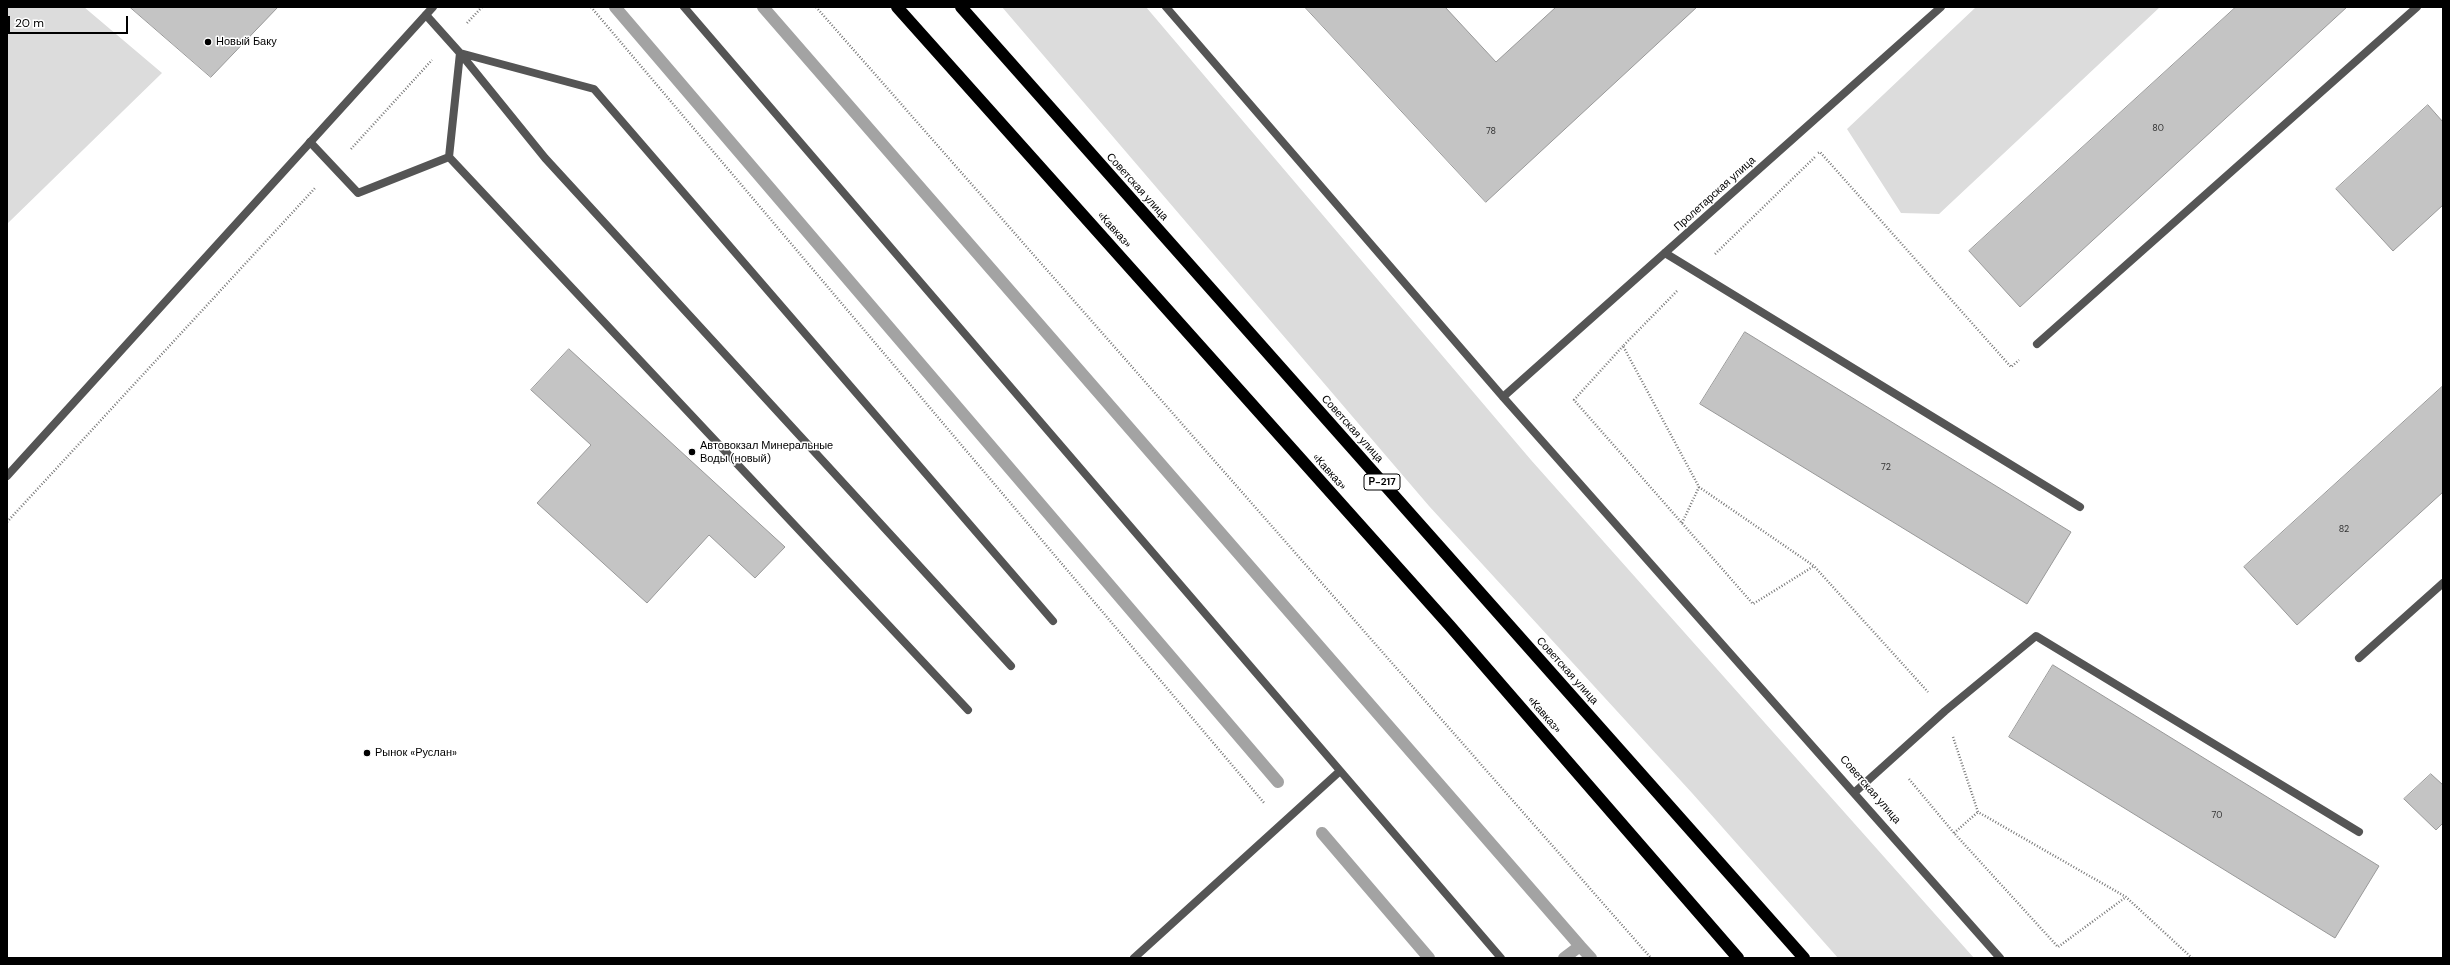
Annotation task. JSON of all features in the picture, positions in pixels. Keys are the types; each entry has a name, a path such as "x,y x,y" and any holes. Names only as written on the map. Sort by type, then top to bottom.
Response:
{"highway":[{"name":"«Кавказ»","path":"897,7 1450,626 1738,958"},
{"name":"Советская улица","path":"961,7 1804,958"}],"street":[{"path":"7,476 433,7"},
{"path":"684,7 1501,958"},
{"name":"Советская улица","path":"1166,7 1503,398 1855,792 2000,958"},
{"name":"Пролетарская улица","path":"1503,398 1941,7"},
{"path":"2037,344 2417,7"},
{"path":"426,15 450,41 546,158 1011,666"},
{"path":"460,53 449,157 968,710"},
{"path":"460,53 594,89 1052,621"},
{"path":"310,142 358,194 449,157"},
{"path":"1665,253 2080,507"},
{"path":"2359,658 2443,583"},
{"path":"1855,792 1945,711 2036,636 2359,832"},
{"path":"1134,958 1340,771"}],"path":[{"path":"7,522 482,7"},
{"path":"591,7 1282,824"},
{"path":"816,7 1651,958"},
{"path":"1814,566 1753,604 1574,400 1623,346 1820,152 2011,368 2037,344"},
{"path":"1623,346 1699,487 1814,566 1945,711 1978,812 2126,897 2192,958"},
{"path":"1682,523 1699,487"},
{"path":"1892,758 1954,833 2058,947 2126,897"},
{"path":"1954,833 1978,812"}],"shaded area":[{"path":"7,7 84,7 162,73 7,224"},
{"path":"1002,7 1146,7 1531,460 1974,958 1838,958 1692,793 1429,506"},
{"path":"1976,7 2160,7 1939,214 1901,213 1847,129"}],"building":[{"name":"Новый Баку","path":"130,7 278,7 211,77"},
{"path":"1305,7 1445,7 1496,62 1556,7 1697,7 1486,202"},
{"path":"2236,7 2347,7 2020,307 1969,251"},
{"path":"2428,105 2443,122 2443,205 2393,251 2336,189"},
{"path":"1745,332 2071,532 2027,604 1700,404"},
{"path":"569,349 785,547 755,578 709,535 647,603 537,503 591,445 531,390"},
{"path":"2443,386 2443,492 2297,625 2244,567"},
{"path":"2053,665 2379,866 2335,938 2009,737"},
{"path":"2431,774 2443,785 2443,823 2436,830 2404,799"}],"waterway":[{"path":"615,7 1278,782"},
{"path":"763,7 1580,946"},
{"path":"1322,833 1429,958"},
{"path":"1564,958 1580,946 1591,958"}],"place":[{"name":"Новый Баку","path":"208,42"},
{"name":"Автовокзал Минеральные Воды (новый)","path":"692,452"},
{"name":"Рынок «Руслан»","path":"367,753"}]}
